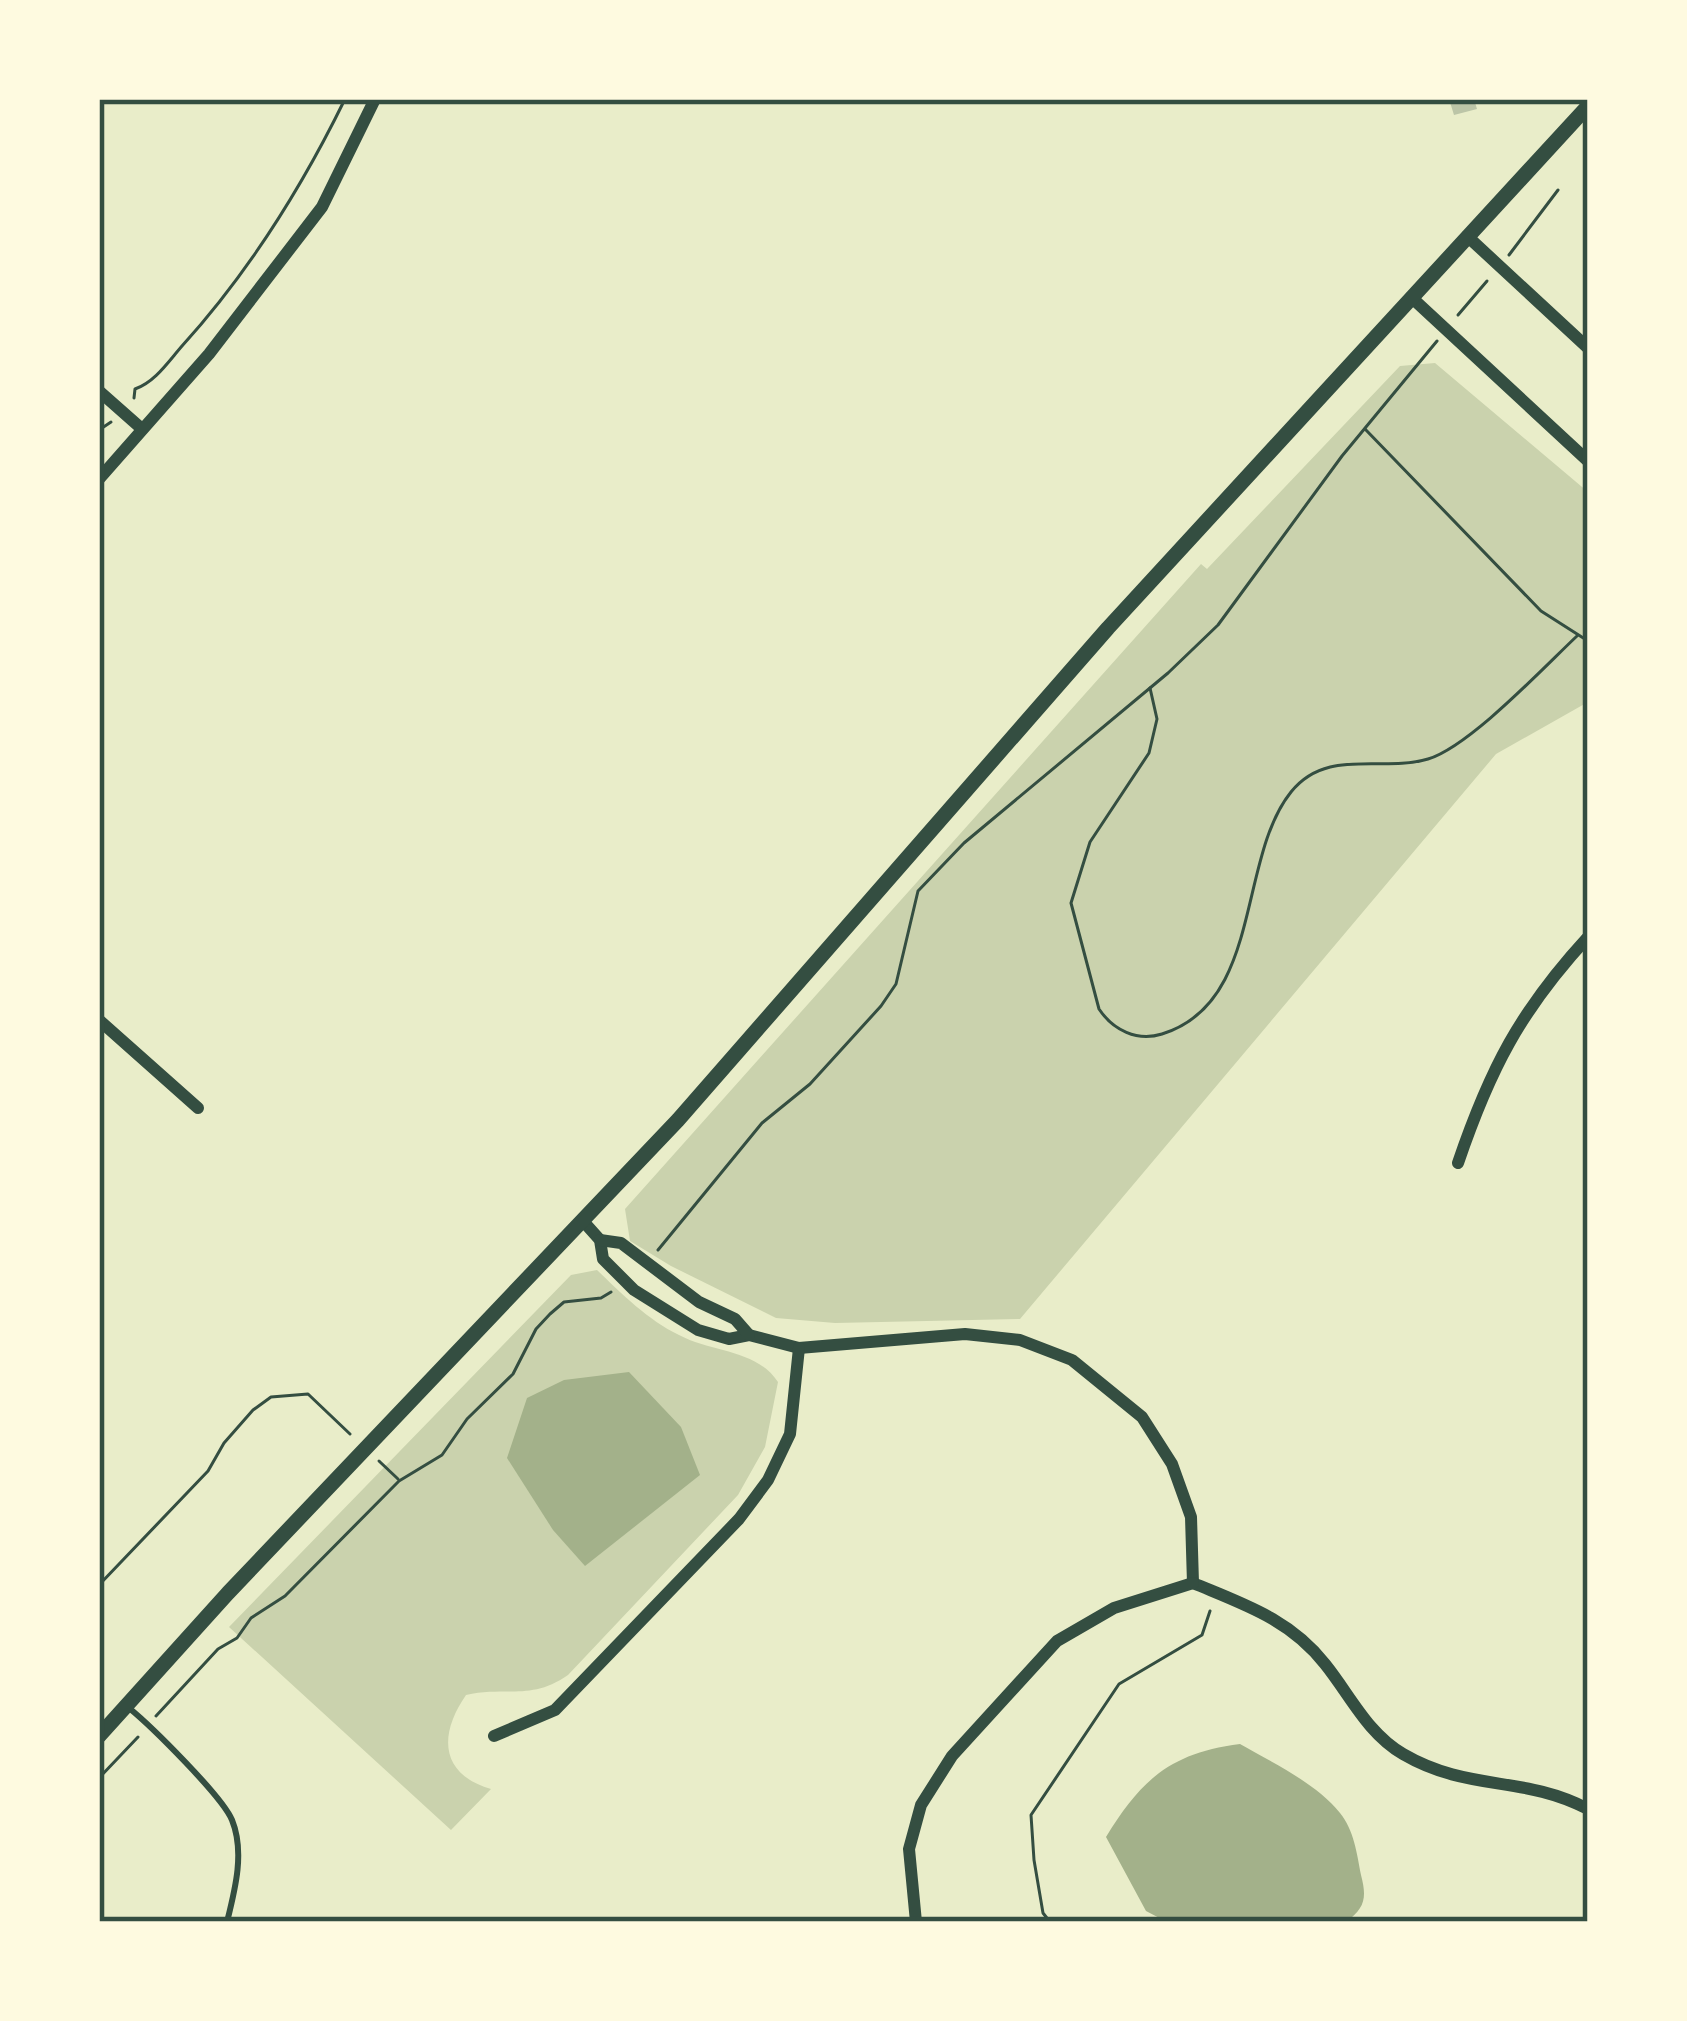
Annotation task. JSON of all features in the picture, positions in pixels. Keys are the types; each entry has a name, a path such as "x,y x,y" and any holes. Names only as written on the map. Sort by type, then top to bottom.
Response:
{"street":[{"path":"99,478 209,354 322,207 375,99"},
{"path":"99,1736 228,1593 692,1105 1108,628 1588,106"},
{"path":"1467,236 1588,348"},
{"path":"1411,297 1588,461"},
{"path":"99,391 142,429"},
{"path":"1458,1163 1483,1091 1508,1040 1549,980 1588,937"},
{"path":"99,1020 199,1108"},
{"path":"584,1221 600,1240 603,1259 626,1283 698,1330 729,1339 749,1335 799,1348 965,1334 1020,1340 1072,1360 1142,1417 1172,1464 1191,1517 1192,1582"},
{"path":"600,1240 621,1243 699,1302 735,1319 749,1335"},
{"path":"494,1736 555,1710 739,1519 768,1480 790,1435 799,1348"},
{"path":"916,1922 909,1850 921,1805 952,1756 1057,1641 1114,1608 1192,1582 1274,1616 1298,1635 1325,1663 1359,1714 1397,1751 1437,1773 1557,1793 1588,1809"}],"lane":[{"path":"127,1706 149,1724 231,1816 239,1851 227,1922"}],"path":[{"path":"99,430 135,397 135,389 148,385 245,268 286,209 345,99"},
{"path":"646,1263 762,1123 810,1084 881,1006 896,984 918,891 997,813 1218,625 1364,428 1558,190"},
{"path":"1364,428 1541,611 1588,641"},
{"path":"1150,686 1157,719 1149,753 1090,842 1071,903 1099,1010 1108,1022 1131,1035 1151,1037 1178,1029 1217,992 1239,946 1280,809 1312,771 1338,764 1422,761 1435,756 1478,725 1577,636"},
{"path":"99,1778 218,1649 310,1574 399,1480 442,1454 467,1419 501,1390 536,1329 550,1314 564,1301 602,1298 626,1283"},
{"path":"99,1585 208,1471 224,1443 253,1410 271,1397 308,1394 352,1436"},
{"path":"379,1461 399,1480"},
{"path":"1050,1922 1043,1913 1031,1815 1119,1684 1202,1635 1215,1592"}],"shaded area":[{"path":"1435,363 1588,492 1588,702 1496,754 1020,1319 835,1323 776,1318 630,1241 625,1209 1201,564 1207,569 1400,366"},
{"path":"597,1270 668,1329 746,1357 769,1371 778,1382 765,1447 738,1495 568,1675 542,1688 466,1695 451,1724 449,1751 461,1773 491,1789 451,1830 229,1627 571,1275"},
{"path":"629,1372 681,1427 700,1475 585,1566 553,1530 507,1458 527,1398 564,1380"},
{"path":"1240,1744 1307,1783 1345,1820 1364,1890 1361,1907 1346,1922 1167,1922 1146,1911 1106,1837 1132,1800 1160,1772 1194,1754"}],"building":[{"path":"1449,99 1474,99 1477,109 1454,115"}]}
